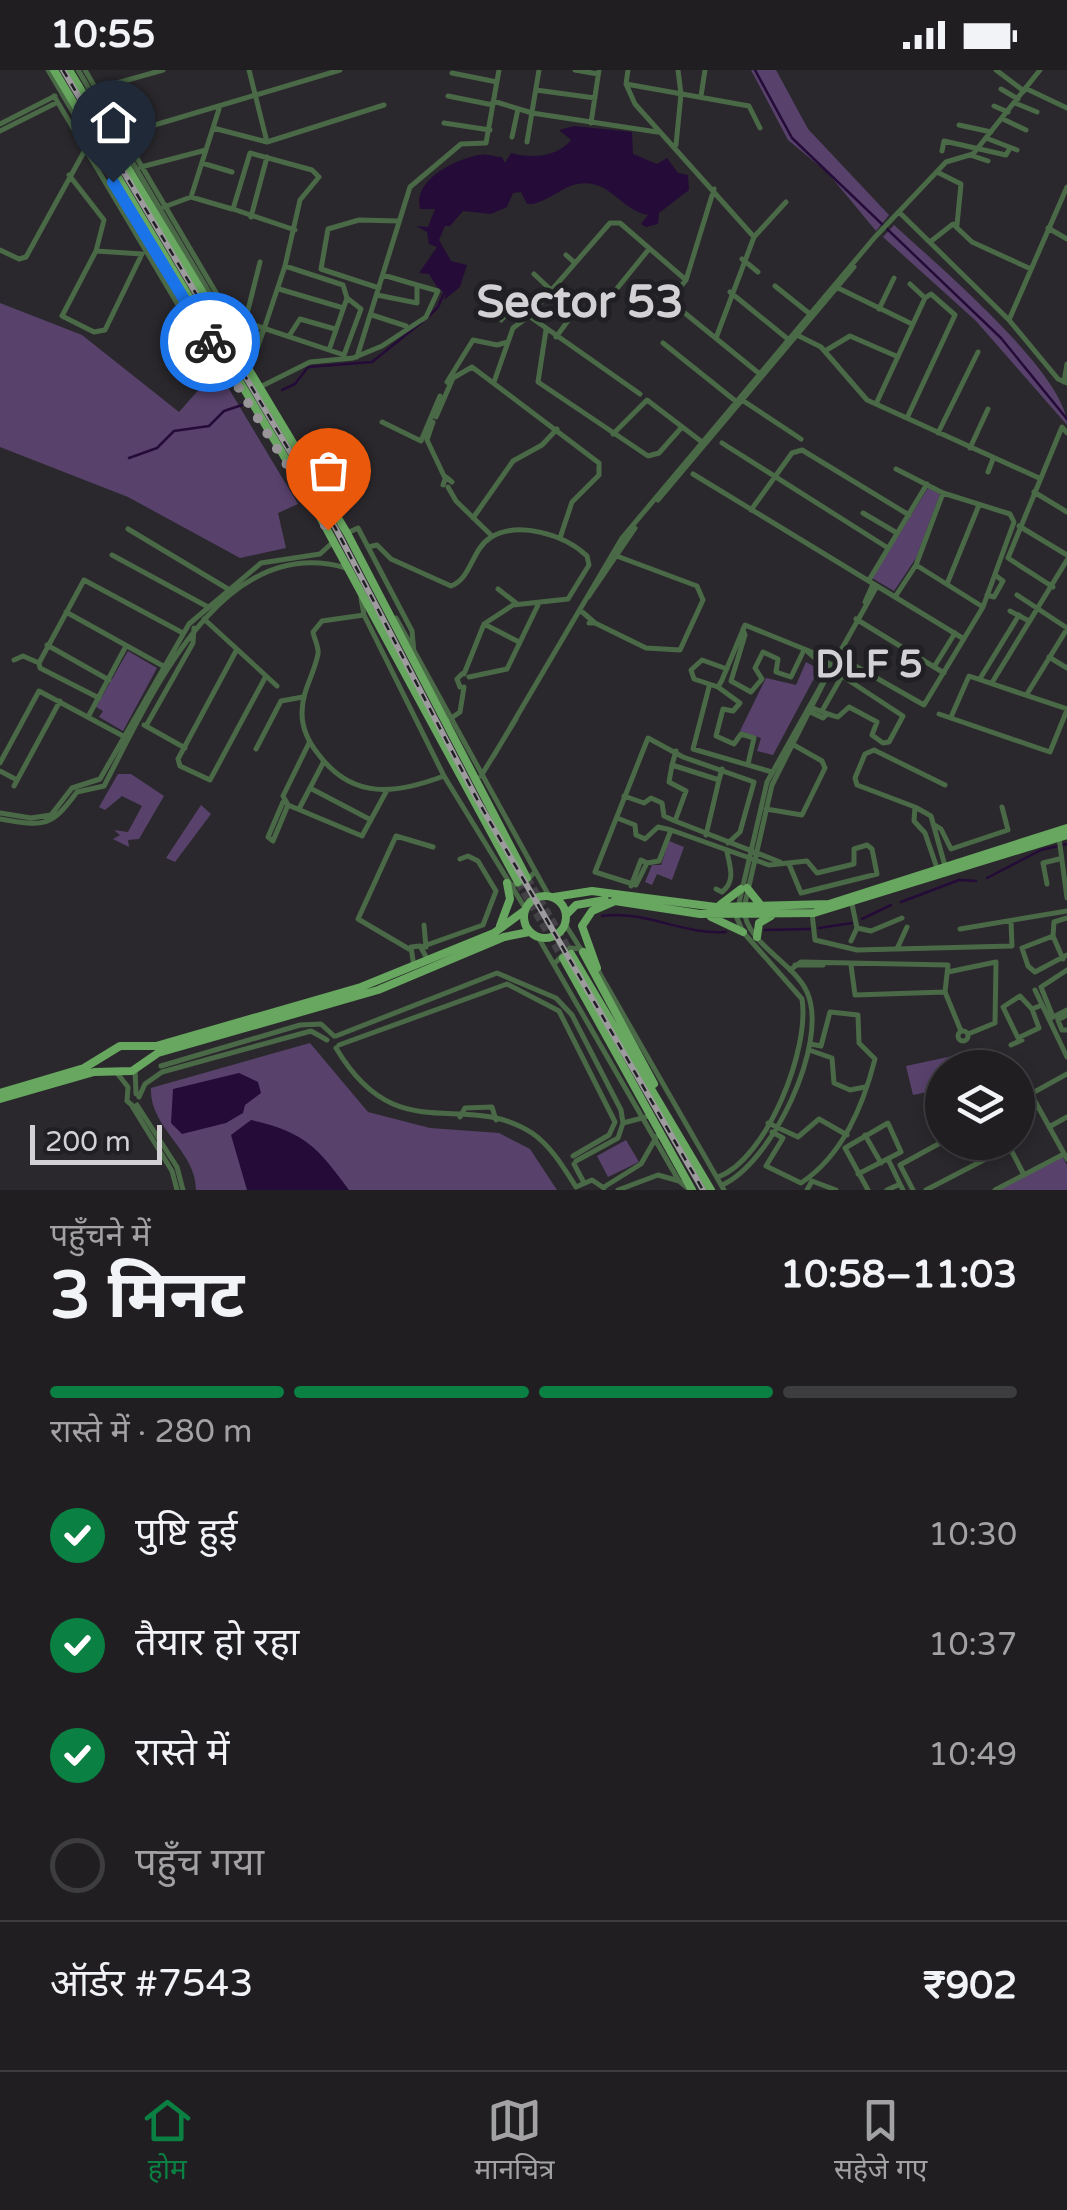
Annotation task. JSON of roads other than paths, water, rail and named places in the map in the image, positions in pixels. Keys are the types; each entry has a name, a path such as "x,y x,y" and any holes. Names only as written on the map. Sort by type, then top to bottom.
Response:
{"main road":[{"path":"51,70 359,586 512,884 510,899 494,933"},
{"path":"69,70 346,533 532,875"},
{"path":"97,148 100,138 109,141"},
{"path":"0,1096 94,1072 135,1070 158,1053 378,990 504,937 554,936 584,902 615,901 704,914 837,902 941,867 1063,836"},
{"path":"0,1096 103,1058 120,1046 156,1046 361,987 494,933 533,898 592,892 740,912 812,913 852,904 1063,836"},
{"path":"716,908 744,889 763,908"},
{"path":"552,896 566,920"},
{"path":"597,968 582,926 592,910 615,901"},
{"path":"524,910 534,935"},
{"path":"704,914 743,932"},
{"path":"757,937 760,923 776,914"},
{"path":"582,950 682,1133 682,1141"},
{"path":"563,958 711,1190"},
{"path":"563,958 691,1190"},
{"path":"142,1045 146,1062"},
{"path":"103,1058 113,1072"}],"street":[{"path":"51,70 59,98 84,150 144,254 209,357 221,362"},
{"path":"81,70 241,347 241,361"},
{"path":"92,90 163,70"},
{"path":"248,70 266,142"},
{"path":"121,135 340,70"},
{"path":"357,356 414,182 461,144 486,143 498,70"},
{"path":"527,142 538,70"},
{"path":"575,70 599,72 591,123"},
{"path":"628,70 626,84 635,104 754,236"},
{"path":"676,146 681,94 678,70"},
{"path":"701,96 705,70"},
{"path":"996,70 1026,90 1067,108"},
{"path":"481,776 604,562 899,212 946,162 970,155 979,146 1037,72"},
{"path":"452,73 497,82"},
{"path":"626,84 749,106 760,128"},
{"path":"1001,89 1037,112"},
{"path":"92,90 250,350"},
{"path":"536,90 595,98"},
{"path":"448,96 660,132"},
{"path":"0,127 59,98"},
{"path":"59,98 221,362 234,377"},
{"path":"213,128 266,142 384,106"},
{"path":"994,106 1008,112"},
{"path":"191,197 219,107"},
{"path":"512,138 518,109"},
{"path":"1003,119 1026,130"},
{"path":"444,122 490,130"},
{"path":"942,151 944,140 1006,155 1013,149 960,125"},
{"path":"0,250 23,259 84,150"},
{"path":"141,167 206,150"},
{"path":"232,210 249,154 268,156 312,170 319,176 314,187 301,197 279,289 264,330 241,361"},
{"path":"970,155 988,162"},
{"path":"250,217 268,156"},
{"path":"202,163 232,172"},
{"path":"936,172 961,184 957,226"},
{"path":"69,175 103,216 96,251 60,314 97,333 105,330 144,254"},
{"path":"1009,320 1067,187"},
{"path":"656,317 686,280 714,189"},
{"path":"164,206 191,197 295,230"},
{"path":"716,338 754,236 786,202"},
{"path":"899,212 1009,320 1065,382"},
{"path":"399,220 359,220 328,229 321,269 414,305 417,285"},
{"path":"494,382 517,323 537,308 615,222 686,280"},
{"path":"930,242 950,225 957,226 972,242 1031,268"},
{"path":"1048,228 1067,239"},
{"path":"602,307 650,249"},
{"path":"96,251 144,254"},
{"path":"566,255 575,263"},
{"path":"742,260 758,272"},
{"path":"260,262 243,319 264,330 348,352 361,306 347,298 343,285 285,266"},
{"path":"534,274 551,290"},
{"path":"257,388 310,362 357,356 382,346 406,326 426,317 438,296 436,288 382,275"},
{"path":"879,309 894,278"},
{"path":"910,284 925,298"},
{"path":"775,286 811,314"},
{"path":"835,286 912,324"},
{"path":"279,289 340,307"},
{"path":"730,292 790,341"},
{"path":"876,404 925,298 931,294 955,314 906,418"},
{"path":"329,350 340,307 347,298"},
{"path":"670,300 762,375"},
{"path":"501,320 510,310 537,308"},
{"path":"556,336 573,314 584,313"},
{"path":"790,341 811,314"},
{"path":"372,315 406,326"},
{"path":"529,316 640,394"},
{"path":"288,337 300,319 335,328"},
{"path":"546,330 538,382 652,457 682,427"},
{"path":"796,335 825,351 858,394 1039,478"},
{"path":"825,351 850,336 896,356"},
{"path":"382,422 421,442 456,365 473,340 497,345 508,342"},
{"path":"663,342 740,402 801,439"},
{"path":"938,433 978,352"},
{"path":"1065,382 1067,364"},
{"path":"492,536 448,487 452,480 445,478 427,440 447,388 462,369 472,368 494,382 579,443 600,468 599,475 572,502 560,538"},
{"path":"613,434 647,400 703,443"},
{"path":"970,448 988,409"},
{"path":"1053,586 1010,562 1019,526 1062,428 1067,434"},
{"path":"472,518 513,461 542,445 558,430"},
{"path":"544,667 613,555 703,443"},
{"path":"722,443 888,548"},
{"path":"750,512 795,450 802,450 909,514"},
{"path":"988,472 993,459"},
{"path":"836,655 924,705 984,607 987,595 994,597 1002,581 995,576 1014,517 944,494 896,470"},
{"path":"693,474 964,638"},
{"path":"718,1177 741,1165 785,1091 804,1015 802,1000 743,932 740,912 775,771 865,602 888,548 926,484"},
{"path":"1034,492 1067,512"},
{"path":"895,596 916,565 944,494"},
{"path":"947,584 979,505"},
{"path":"863,512 898,533"},
{"path":"993,681 1067,557 1019,526"},
{"path":"346,533 358,528 414,637 414,652"},
{"path":"128,529 232,591"},
{"path":"369,548 378,546 391,560 451,586 458,583 492,536 526,530 560,538 578,548 589,565 568,599 519,604 498,590"},
{"path":"320,558 334,542"},
{"path":"578,613 635,644 680,650 703,600 696,586 613,555"},
{"path":"112,556 208,607"},
{"path":"0,816 31,818 56,812 72,788 100,779 165,667 194,628 261,563 320,558 349,569"},
{"path":"916,565 984,607"},
{"path":"370,578 414,652 532,875 552,896"},
{"path":"99,698 40,668 39,663 86,580 181,632"},
{"path":"359,586 364,616 444,776 512,884 524,910"},
{"path":"126,737 138,721 181,632 232,591"},
{"path":"1017,595 1067,629 1027,694"},
{"path":"450,719 460,712 466,676 484,624 519,604"},
{"path":"464,688 456,681 466,676 504,672 538,605"},
{"path":"1010,610 1028,621"},
{"path":"66,612 165,667"},
{"path":"981,677 1018,615"},
{"path":"364,616 316,625 312,634 318,654 302,697 302,719 309,742 344,781 386,792 444,776"},
{"path":"204,619 277,686"},
{"path":"856,619 944,673"},
{"path":"484,624 519,642"},
{"path":"718,687 745,624 806,651 903,716 888,742 883,743 872,735 877,722 849,707 839,717 809,709"},
{"path":"146,726 194,640 194,628"},
{"path":"743,629 746,635 731,682 751,692 762,679 756,668 762,652 778,659 776,672 791,677 806,651"},
{"path":"934,666 955,633"},
{"path":"47,645 109,680"},
{"path":"88,717 126,646"},
{"path":"236,651 178,764 210,780 266,676"},
{"path":"14,660 23,656 39,663"},
{"path":"1049,658 1067,668"},
{"path":"726,669 696,662 691,670 694,679 718,687 740,703 734,711 723,708 716,736 734,744 740,734 754,738 752,765"},
{"path":"824,712 842,676"},
{"path":"939,714 1050,752 1067,709 981,677 966,680 951,717"},
{"path":"709,687 693,748 775,771"},
{"path":"60,701 15,783 0,767 39,691 60,701 126,737"},
{"path":"256,749 281,701 302,697"},
{"path":"138,721 185,748"},
{"path":"1058,730 1067,734"},
{"path":"671,830 658,862 647,862 638,883 630,886 595,872 646,738 754,782 740,832 728,844"},
{"path":"273,833 281,823 309,742"},
{"path":"766,809 802,816 825,768 822,761 791,743"},
{"path":"941,867 926,810 858,785 855,778 865,754 874,750 945,785"},
{"path":"675,821 686,791 669,782 676,751"},
{"path":"299,809 324,762"},
{"path":"672,765 720,780"},
{"path":"703,844 722,770"},
{"path":"752,856 775,771"},
{"path":"310,788 371,820"},
{"path":"286,803 358,836 386,792"},
{"path":"624,796 662,803 664,816 752,856"},
{"path":"915,807 914,821 930,829 941,829 952,849 1008,830 1002,806"},
{"path":"616,818 635,825 636,835 646,839 658,827 727,852 786,864 807,861 818,873 854,864 854,849 867,845 872,849 877,874 802,893 786,864"},
{"path":"433,847 396,836 359,917 360,924 409,949 484,925 496,891 478,861 472,856 460,860"},
{"path":"1063,836 1067,898"},
{"path":"716,889 722,892 729,884 732,866 727,852"},
{"path":"1047,884 1044,863 1062,855"},
{"path":"512,884 524,884 532,875"},
{"path":"852,904 858,928 852,941"},
{"path":"566,920 723,1188 746,1170 774,1130 809,1047 813,1025 809,998 792,967 757,937 740,912"},
{"path":"812,913 815,940 856,950 1012,946 1012,922"},
{"path":"960,929 1067,914"},
{"path":"1053,936 1024,946 1028,966 1035,972 1065,957 1053,936 1054,922 1067,914"},
{"path":"858,928 870,931 902,918"},
{"path":"424,925 428,960"},
{"path":"897,949 907,927"},
{"path":"534,935 563,958 679,1181"},
{"path":"563,958 570,948 582,950"},
{"path":"409,949 414,966"},
{"path":"780,971 826,964 946,965 944,992 964,1032 995,1023 996,962 948,972"},
{"path":"851,965 855,995 944,992"},
{"path":"1067,970 1040,986 1067,1057"},
{"path":"135,1099 162,1072 235,1054 278,1037 311,1031 332,1038 493,974 560,1000 577,1023 608,1082 623,1123 618,1138 574,1160"},
{"path":"332,1038 330,1048 338,1047 509,980"},
{"path":"1035,990 1051,1020"},
{"path":"539,994 555,1006 615,1127 609,1136 574,1160"},
{"path":"1020,996 1032,1009 1040,1027 1018,1038 1003,1006 1020,996"},
{"path":"1032,1009 1042,1005"},
{"path":"768,1123 783,1138 766,1166 796,1184 813,1175 847,1135 868,1086 874,1059 860,1043 858,1015 830,1012 821,1046 799,1046"},
{"path":"1011,1045 1067,1012"},
{"path":"1067,1012 1058,1020 1062,1030 1067,1030"},
{"path":"567,1027 577,1023"},
{"path":"160,1066 310,1024 327,1028 364,1084 384,1099 428,1116 496,1120 541,1141 575,1188 592,1180 604,1188 640,1165 657,1136"},
{"path":"359,1027 363,1036"},
{"path":"809,1047 832,1058 832,1079 839,1086 850,1090 868,1086"},
{"path":"583,1057 592,1053"},
{"path":"135,1070 135,1099"},
{"path":"113,1072 135,1099 177,1167 180,1190"},
{"path":"1035,1092 1067,1074"},
{"path":"598,1086 608,1082"},
{"path":"460,1117 474,1104 492,1108 496,1120"},
{"path":"995,1190 1065,1156 1035,1105"},
{"path":"623,1123 646,1117"},
{"path":"1049,1127 1067,1117"},
{"path":"774,1130 798,1137 819,1120 847,1135"},
{"path":"858,1174 902,1151 889,1124 864,1134 845,1148 858,1174 868,1190"},
{"path":"864,1134 901,1187 887,1190"},
{"path":"913,1190 900,1165 925,1151"},
{"path":"574,1160 583,1181"},
{"path":"926,1190 979,1160"},
{"path":"1017,1160 1024,1174"},
{"path":"640,1165 646,1178"},
{"path":"618,1190 658,1175 679,1181 691,1190"},
{"path":"808,1190 812,1181 835,1190"}],"waterway":[{"path":"755,70 792,138 1001,338 1067,419"},
{"path":"428,317 445,291"},
{"path":"282,390 295,384 308,367 372,362 422,322"},
{"path":"129,458 157,448 174,431 209,426 224,411 242,405"},
{"path":"987,878 1041,850 1067,844"},
{"path":"901,902 959,880 976,881"},
{"path":"862,919 891,905"},
{"path":"602,916 633,916 695,930 726,932"},
{"path":"819,928 852,923"},
{"path":"765,930 810,929"}],"tunnel":[{"path":"527,878 571,954"},
{"path":"518,882 563,958"}],"railway":[{"path":"63,70 336,529 478,801 703,1190"}],"district":[{"name":"Sector 53","path":"580,303"},
{"name":"DLF 5","path":"869,665"}]}
